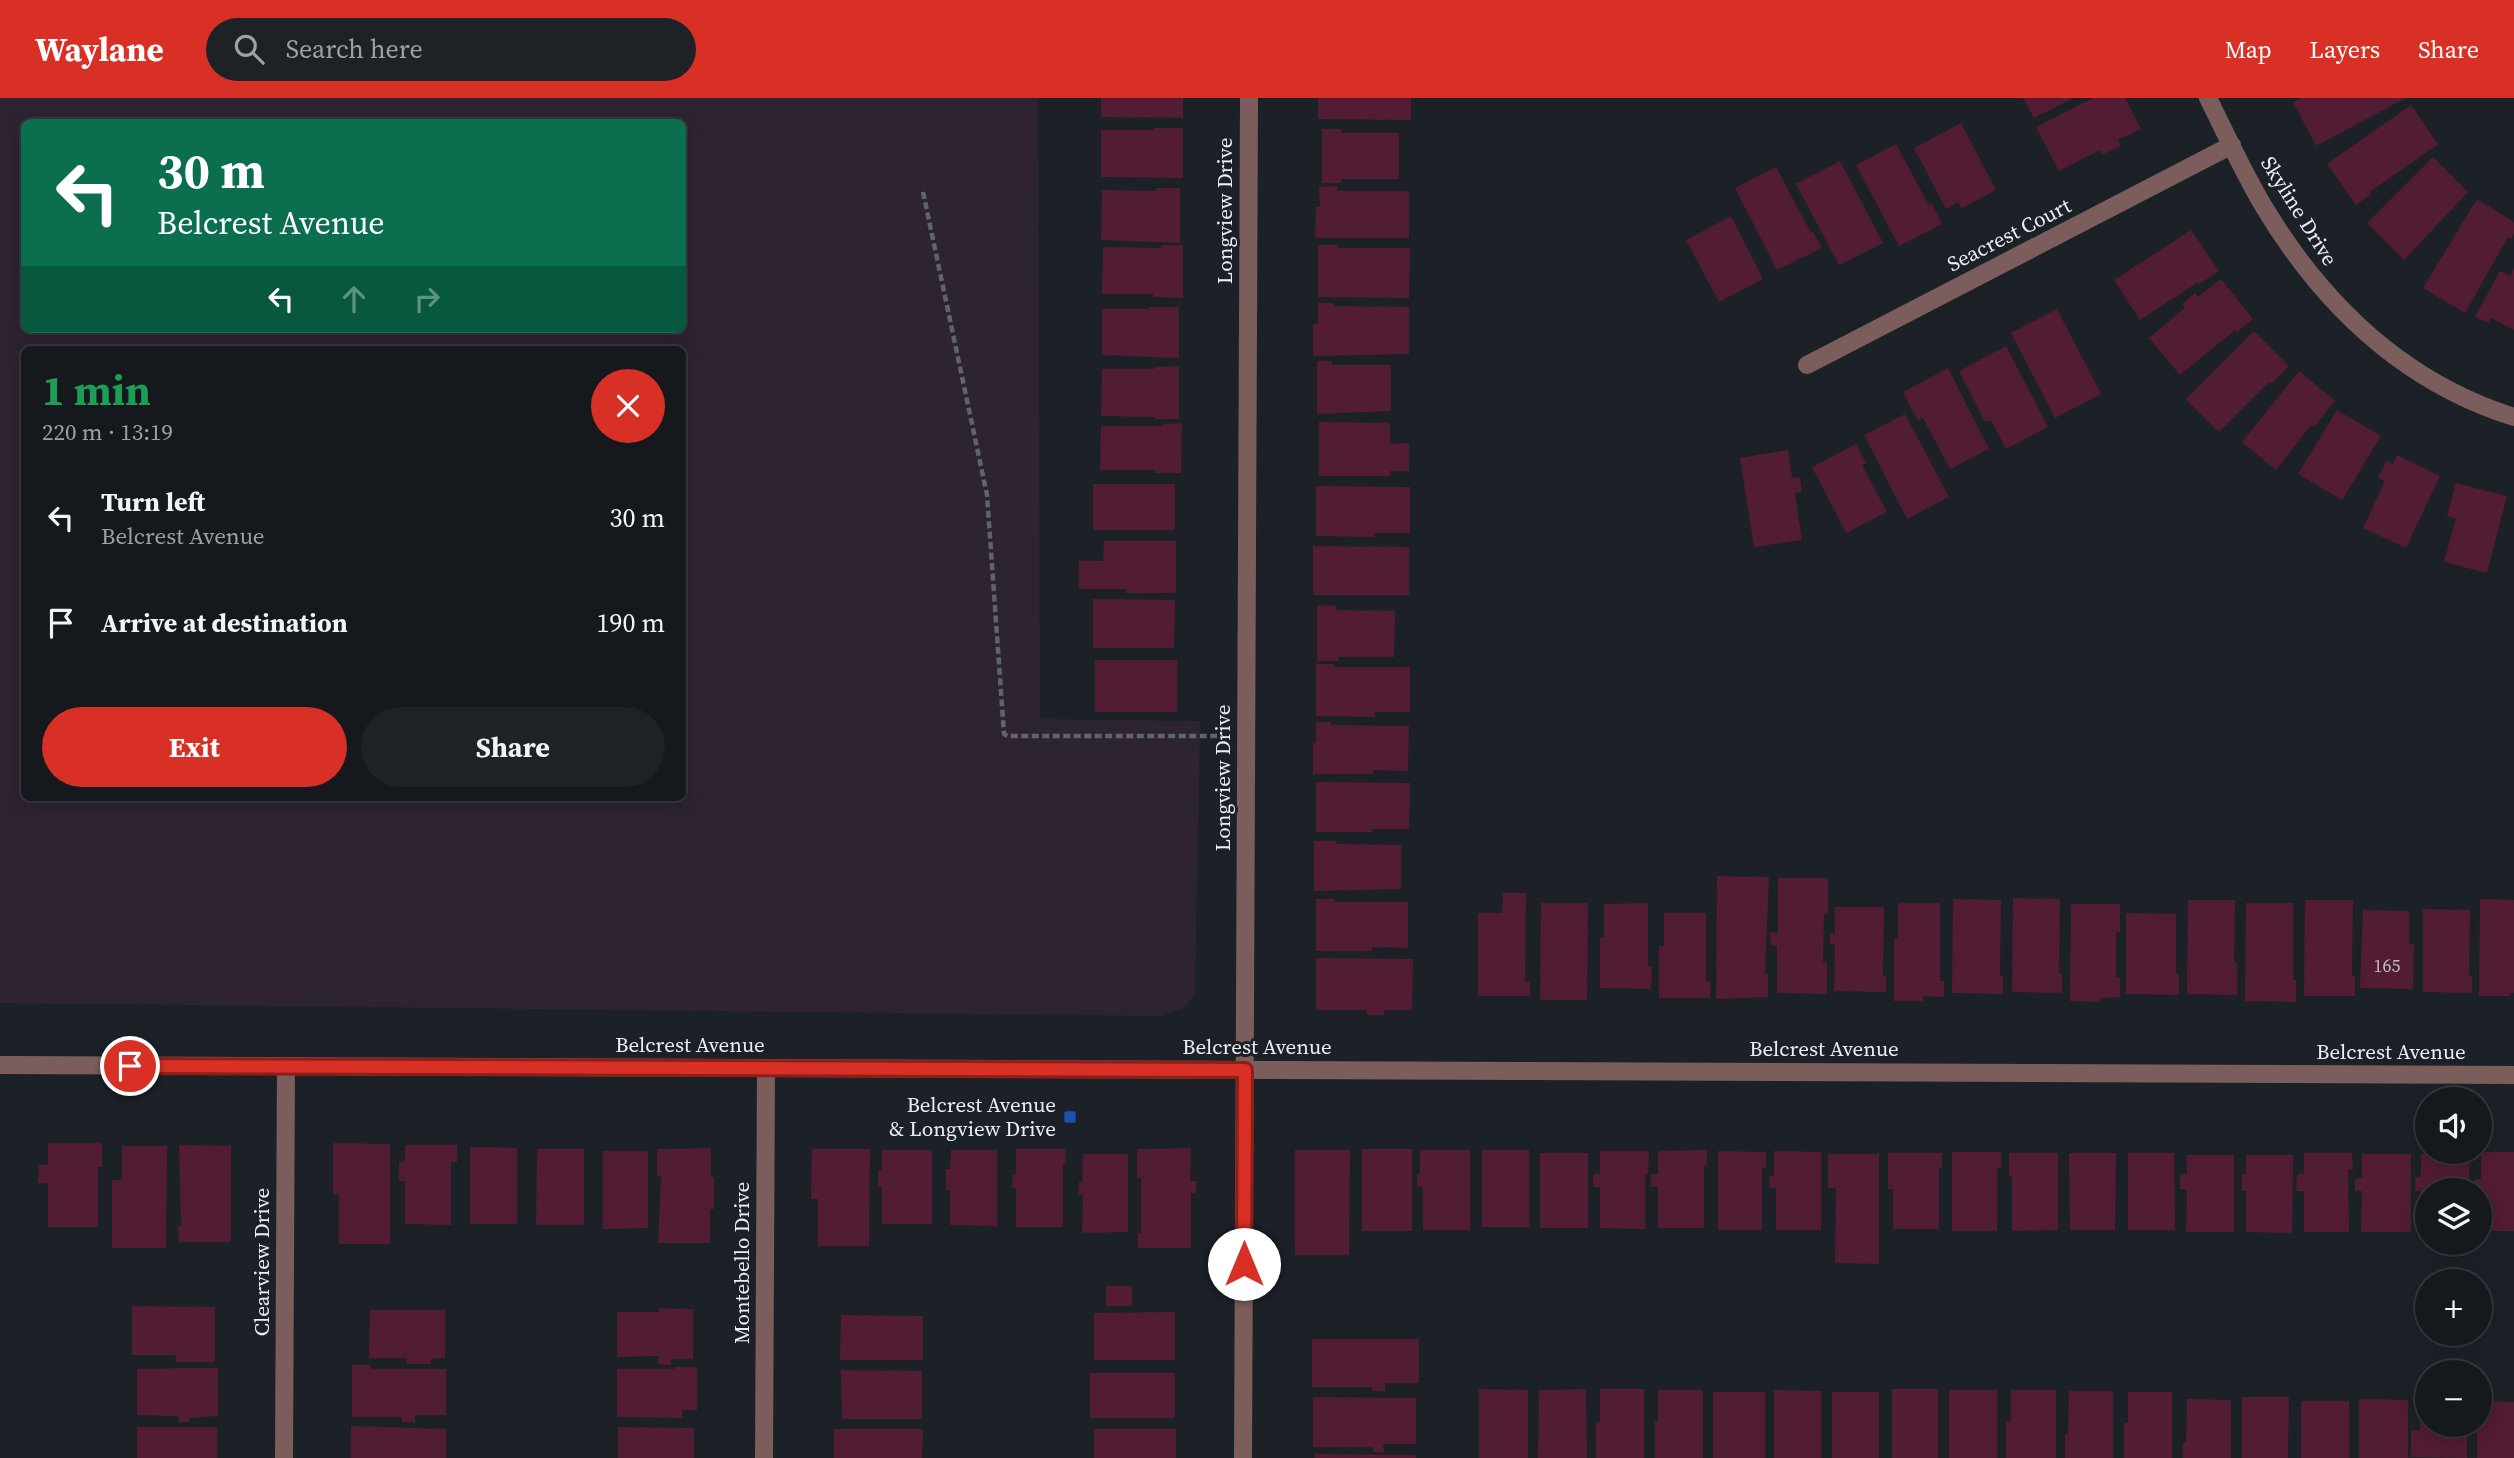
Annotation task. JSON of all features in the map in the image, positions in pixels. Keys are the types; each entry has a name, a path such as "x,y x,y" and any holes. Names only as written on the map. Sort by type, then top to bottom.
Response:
{"street":[{"name":"Longview Drive","path":"1243,1458 1249,98"},
{"name":"Skyline Drive","path":"2208,98 2263,204 2293,252 2331,300 2377,343 2428,380 2485,408 2514,417"},
{"name":"Seacrest Court","path":"1807,365 2232,145"},
{"name":"Belcrest Avenue","path":"0,1065 2514,1075"},
{"name":"Clearview Drive","path":"284,1458 286,1066"},
{"name":"Montebello Drive","path":"764,1458 766,1068"}],"path":[{"path":"923,192 987,495 1004,734 1246,736"}],"shaded area":[{"path":"0,98 1038,98 1040,719 1200,721 1195,995 1182,1009 1161,1016 0,1003"}],"building":[{"path":"1101,98 1183,98 1183,118 1101,117"},
{"path":"1318,98 1411,98 1411,120 1318,119"},
{"path":"2023,98 2073,98 2034,118"},
{"path":"2093,98 2125,98 2141,129 2118,140 2121,146 2102,155 2100,150 2059,171 2036,127"},
{"path":"2301,98 2406,98 2316,146 2293,102"},
{"path":"2411,105 2438,144 2356,205 2327,164"},
{"path":"1961,123 1996,190 1962,208 1958,202 1946,209 1914,148"},
{"path":"1183,128 1183,178 1101,177 1101,130"},
{"path":"1322,129 1342,129 1342,133 1399,133 1399,179 1342,179 1342,183 1322,183"},
{"path":"1896,144 1928,204 1931,203 1942,224 1899,246 1856,165"},
{"path":"2433,157 2468,192 2404,260 2367,223"},
{"path":"1840,161 1883,243 1839,265 1796,184"},
{"path":"1776,167 1811,233 1813,232 1822,248 1777,270 1735,188"},
{"path":"1338,186 1337,191 1409,191 1409,238 1315,238 1316,207 1320,207 1319,187"},
{"path":"1156,188 1180,188 1180,243 1101,240 1102,190 1156,191"},
{"path":"2477,199 2514,222 2514,234 2511,239 2508,237 2465,313 2423,288"},
{"path":"1731,216 1763,279 1719,302 1686,240"},
{"path":"2191,230 2219,271 2140,320 2114,280"},
{"path":"1161,245 1183,245 1183,298 1153,297 1153,294 1102,294 1103,247 1161,248"},
{"path":"1318,245 1337,245 1337,248 1410,248 1409,298 1318,297"},
{"path":"2514,268 2514,330 2491,318 2488,323 2475,317 2500,271 2510,276"},
{"path":"2221,279 2253,319 2237,332 2235,330 2180,375 2149,338 2185,308 2182,304 2195,293 2198,297"},
{"path":"1318,303 1334,303 1334,306 1409,307 1409,354 1313,356 1313,324 1318,324"},
{"path":"1179,307 1179,358 1102,355 1102,309"},
{"path":"2057,309 2101,394 2055,418 2011,333"},
{"path":"2254,331 2289,366 2219,432 2186,399"},
{"path":"2006,346 2048,427 2006,449 1991,420 1985,422 1959,371"},
{"path":"1317,361 1332,361 1332,365 1391,365 1391,411 1317,414"},
{"path":"1179,366 1179,419 1101,416 1102,369"},
{"path":"1948,368 1989,449 1950,469 1923,418 1918,421 1903,392"},
{"path":"2299,371 2335,401 2314,427 2311,425 2276,470 2242,442"},
{"path":"2337,410 2381,436 2342,500 2298,474"},
{"path":"1905,414 1949,497 1907,519 1864,435"},
{"path":"1319,422 1390,423 1390,444 1409,443 1409,471 1390,471 1390,476 1319,476"},
{"path":"1182,423 1181,473 1100,470 1101,426 1163,426"},
{"path":"1856,444 1866,463 1862,465 1887,512 1846,533 1812,467"},
{"path":"1788,450 1792,478 1800,477 1802,492 1795,493 1802,540 1754,547 1740,458"},
{"path":"2397,455 2440,476 2406,548 2363,528 2385,481 2378,478 2386,461 2393,464"},
{"path":"2456,483 2507,496 2487,573 2444,562 2456,518 2447,516"},
{"path":"1093,484 1175,484 1175,530 1093,530"},
{"path":"1316,486 1410,487 1410,533 1374,533 1374,537 1316,536"},
{"path":"1104,541 1176,541 1176,593 1079,589 1079,561 1103,561"},
{"path":"1313,546 1409,547 1409,595 1313,595"},
{"path":"1093,599 1175,600 1174,648 1093,648"},
{"path":"1317,605 1337,606 1336,610 1395,611 1394,657 1338,657 1338,661 1317,661"},
{"path":"1095,660 1177,660 1177,712 1095,712"},
{"path":"1316,664 1334,664 1334,667 1410,667 1410,712 1375,712 1375,717 1316,716"},
{"path":"1316,722 1331,722 1331,725 1409,726 1408,771 1373,770 1373,774 1313,774"},
{"path":"1316,782 1410,783 1409,829 1316,832"},
{"path":"1314,841 1401,845 1401,889 1314,891"},
{"path":"1717,876 1769,877 1765,974 1768,974 1768,997 1716,999"},
{"path":"1778,878 1828,878 1828,914 1824,914 1823,963 1827,962 1827,994 1777,993 1777,946 1771,945 1770,932 1778,933"},
{"path":"1503,893 1526,893 1525,981 1530,981 1530,996 1478,996 1478,913 1502,913"},
{"path":"2013,898 2060,899 2059,973 2062,973 2062,993 2012,992"},
{"path":"1316,899 1335,899 1335,902 1408,902 1408,948 1372,947 1372,951 1316,951"},
{"path":"1953,899 2001,900 2000,976 2003,976 2003,994 1952,993"},
{"path":"2480,899 2514,900 2514,993 2510,993 2510,996 2479,996"},
{"path":"2188,900 2235,900 2234,962 2237,963 2237,995 2187,994"},
{"path":"2305,900 2353,900 2352,975 2355,976 2355,996 2304,996"},
{"path":"1541,903 1588,903 1587,1000 1540,1000"},
{"path":"1648,903 1648,966 1652,967 1651,989 1600,988 1600,938 1604,938 1604,904"},
{"path":"1898,903 1940,903 1940,981 1944,981 1944,997 1923,996 1923,1001 1894,1001 1894,939 1898,939"},
{"path":"2246,903 2293,903 2293,980 2296,980 2296,1002 2245,1001"},
{"path":"2071,904 2120,904 2120,932 2116,932 2116,978 2120,978 2120,997 2100,998 2100,1002 2070,1001"},
{"path":"1835,907 1884,907 1883,976 1886,976 1886,992 1834,991 1835,944 1830,944 1830,933 1835,934"},
{"path":"2423,909 2470,910 2469,976 2472,976 2472,993 2423,992"},
{"path":"2363,910 2409,911 2409,944 2414,944 2413,989 2360,988"},
{"path":"1664,913 1706,913 1706,981 1711,982 1710,998 1659,998 1659,946 1664,946"},
{"path":"2126,913 2176,914 2176,974 2179,974 2179,995 2126,994"},
{"path":"1316,958 1413,959 1412,1010 1384,1010 1384,1015 1367,1015 1367,1010 1316,1010"},
{"path":"48,1143 102,1143 102,1167 98,1167 98,1227 48,1227 48,1183 38,1183 39,1165 48,1165"},
{"path":"333,1143 390,1144 390,1244 339,1244 339,1195 333,1195"},
{"path":"179,1145 231,1146 231,1242 179,1242"},
{"path":"405,1145 457,1145 457,1162 451,1162 451,1225 405,1224 405,1181 399,1181 399,1162 405,1161"},
{"path":"122,1146 167,1146 166,1248 112,1248 112,1180 122,1180"},
{"path":"470,1147 517,1148 517,1224 470,1224"},
{"path":"711,1148 714,1209 710,1209 710,1243 658,1243 661,1176 657,1176 657,1149"},
{"path":"1191,1148 1190,1181 1196,1181 1196,1193 1191,1193 1191,1248 1138,1248 1138,1233 1141,1233 1141,1178 1137,1178 1137,1149"},
{"path":"537,1149 584,1149 584,1225 536,1225"},
{"path":"812,1149 870,1149 869,1246 818,1246 818,1199 811,1199"},
{"path":"1016,1149 1065,1149 1063,1227 1016,1227 1016,1188 1012,1187 1013,1175 1016,1175"},
{"path":"1362,1149 1412,1149 1412,1231 1362,1231"},
{"path":"882,1150 932,1150 932,1224 882,1224 882,1187 878,1187 878,1171 882,1171"},
{"path":"951,1150 997,1150 997,1226 950,1225 950,1190 946,1190 946,1169 950,1169"},
{"path":"1295,1150 1350,1150 1349,1255 1295,1255"},
{"path":"1420,1150 1470,1150 1470,1230 1423,1230 1423,1186 1417,1187"},
{"path":"1482,1150 1529,1150 1529,1227 1482,1227"},
{"path":"1707,1150 1707,1165 1704,1165 1704,1228 1658,1228 1658,1187 1651,1187 1651,1174 1658,1174 1658,1151"},
{"path":"603,1151 648,1151 648,1228 603,1229"},
{"path":"1600,1151 1649,1151 1648,1174 1645,1174 1645,1229 1600,1228 1600,1187 1593,1187 1593,1174 1600,1174"},
{"path":"1718,1151 1766,1152 1766,1167 1762,1168 1762,1230 1718,1230"},
{"path":"1774,1151 1821,1152 1821,1230 1776,1230 1776,1188 1770,1188 1769,1176 1774,1176"},
{"path":"1952,1152 2001,1152 2001,1168 1997,1168 1997,1231 1952,1231"},
{"path":"2492,1152 2514,1152 2514,1231 2492,1231 2492,1178 2481,1178 2481,1164 2492,1164"},
{"path":"1540,1153 1588,1153 1588,1228 1540,1228"},
{"path":"1888,1153 1942,1153 1942,1168 1939,1168 1939,1229 1893,1229 1893,1189 1888,1189"},
{"path":"2009,1153 2058,1153 2058,1230 2012,1231 2012,1175 2009,1176"},
{"path":"2069,1153 2116,1153 2115,1230 2070,1230"},
{"path":"2128,1153 2174,1153 2175,1230 2128,1230"},
{"path":"2304,1153 2352,1153 2353,1170 2348,1170 2349,1232 2304,1232 2304,1191 2296,1191 2297,1174 2304,1174"},
{"path":"1083,1154 1128,1154 1128,1232 1082,1233 1083,1195 1079,1195 1079,1182 1082,1182"},
{"path":"1828,1154 1879,1154 1879,1264 1835,1263 1836,1188 1828,1188"},
{"path":"2362,1154 2411,1154 2411,1232 2361,1232 2362,1191 2355,1191 2355,1179 2362,1178"},
{"path":"2187,1155 2234,1155 2234,1232 2186,1232 2187,1189 2180,1189 2180,1174 2187,1174"},
{"path":"2246,1155 2293,1155 2292,1233 2246,1232 2246,1191 2242,1191 2242,1174 2246,1174"},
{"path":"2421,1164 2469,1164 2469,1178 2415,1178 2421,1177"},
{"path":"1106,1286 1132,1286 1132,1306 1106,1306"},
{"path":"132,1306 215,1307 215,1362 175,1362 176,1355 132,1355"},
{"path":"659,1308 693,1309 693,1359 671,1359 671,1365 658,1364 659,1356 617,1357 617,1312 659,1312"},
{"path":"370,1310 445,1310 445,1358 431,1359 431,1364 407,1364 407,1358 369,1358"},
{"path":"1175,1312 1175,1360 1094,1360 1094,1313"},
{"path":"841,1315 923,1316 923,1360 840,1360"},
{"path":"1312,1339 1419,1339 1419,1383 1385,1383 1385,1391 1372,1391 1372,1387 1312,1387"},
{"path":"352,1365 371,1365 370,1369 446,1369 446,1415 415,1415 415,1422 402,1422 402,1417 352,1417"},
{"path":"697,1367 697,1410 682,1410 682,1418 617,1417 617,1369"},
{"path":"218,1368 218,1416 189,1418 189,1422 179,1422 178,1416 137,1415 137,1369"},
{"path":"841,1370 922,1371 922,1419 842,1419"},
{"path":"1090,1373 1175,1373 1175,1418 1090,1418"},
{"path":"1479,1389 1528,1390 1528,1458 1479,1458"},
{"path":"1586,1389 1587,1458 1538,1458 1539,1390"},
{"path":"1600,1389 1644,1389 1644,1458 1596,1458"},
{"path":"1892,1389 1938,1389 1938,1458 1892,1458"},
{"path":"1658,1390 1703,1390 1703,1458 1655,1458"},
{"path":"1774,1390 1821,1391 1821,1458 1774,1458"},
{"path":"1949,1390 1997,1390 1997,1458 1949,1458"},
{"path":"2011,1390 2056,1390 2056,1458 2006,1458 2006,1421 2011,1421"},
{"path":"2069,1391 2113,1391 2113,1458 2065,1458"},
{"path":"1713,1392 1765,1392 1765,1458 1713,1458"},
{"path":"1832,1392 1879,1392 1879,1458 1832,1458"},
{"path":"2128,1392 2172,1392 2172,1458 2124,1458 2124,1423 2128,1423"},
{"path":"1313,1397 1416,1398 1416,1444 1383,1444 1384,1453 1373,1452 1373,1447 1313,1447"},
{"path":"2242,1397 2289,1397 2288,1458 2242,1458"},
{"path":"2187,1399 2231,1400 2231,1458 2183,1458"},
{"path":"2359,1399 2408,1400 2408,1458 2359,1458"},
{"path":"2301,1401 2349,1401 2349,1458 2301,1458"},
{"path":"2492,1401 2514,1402 2514,1458 2477,1458 2477,1437 2492,1437"},
{"path":"351,1426 446,1429 446,1458 351,1458"},
{"path":"137,1427 217,1427 217,1458 137,1458"},
{"path":"618,1427 694,1428 694,1458 618,1458"},
{"path":"834,1429 923,1429 922,1458 834,1458"},
{"path":"1094,1429 1176,1429 1176,1458 1094,1458"},
{"path":"2411,1430 2415,1430 2415,1437 2467,1437 2467,1458 2411,1457"},
{"path":"1315,1454 1416,1455 1416,1458 1315,1458"}],"place":[{"name":"Belcrest Avenue & Longview Drive","path":"1070,1117"}],"route":[{"path":"130,1066 1245,1070 1244,1264"}]}
